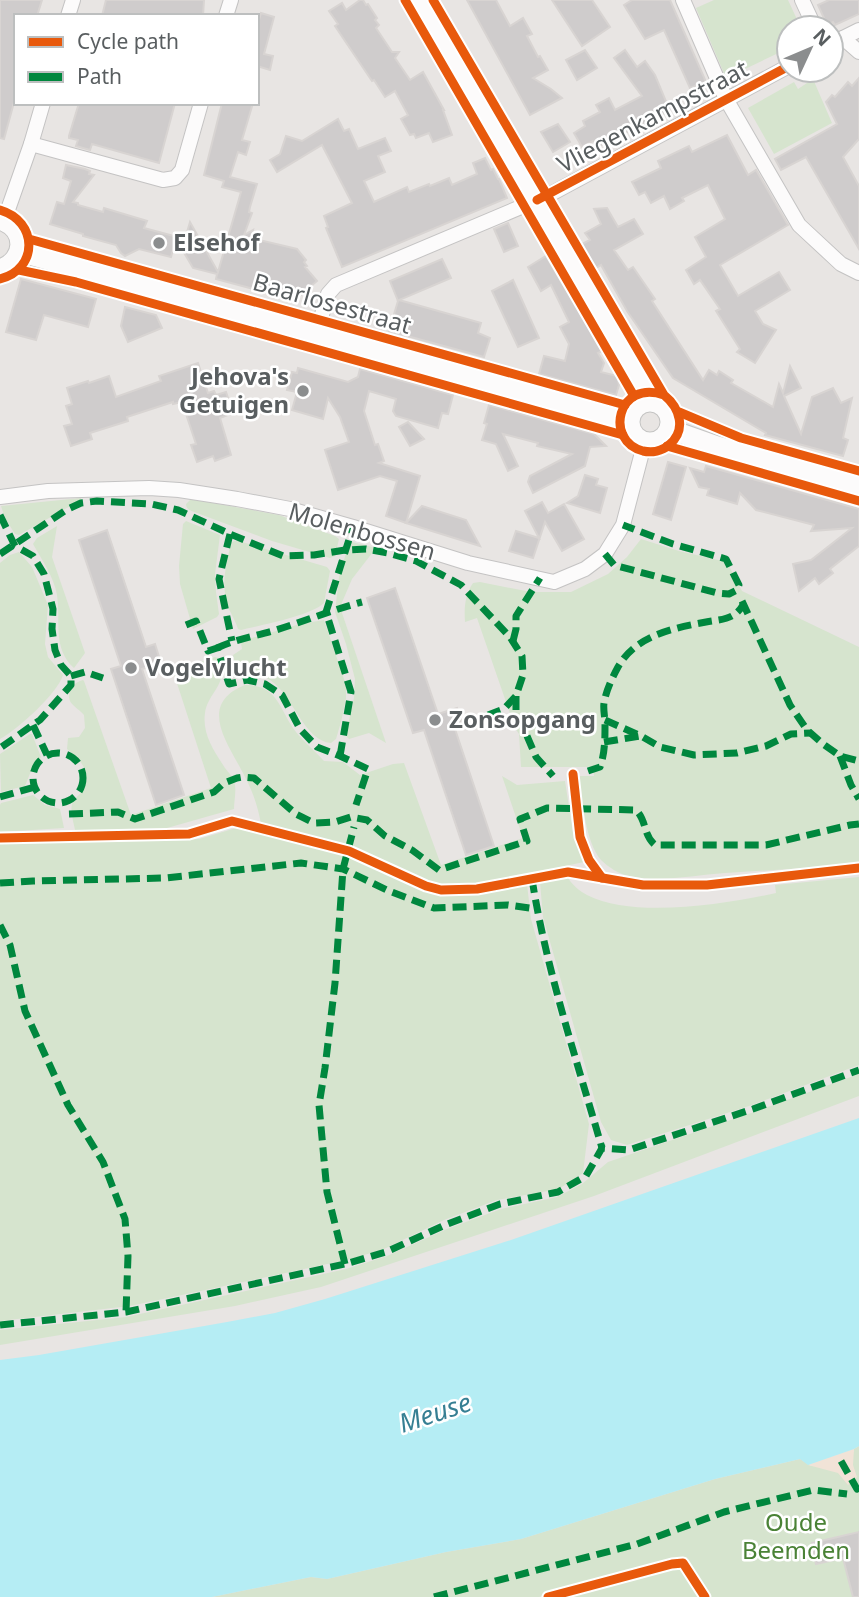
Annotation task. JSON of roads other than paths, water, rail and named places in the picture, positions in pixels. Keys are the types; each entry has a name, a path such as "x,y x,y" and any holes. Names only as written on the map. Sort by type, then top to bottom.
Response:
{"street":[{"path":"418,0 650,401"},
{"path":"688,1 726,99 799,225 841,264 859,273"},
{"name":"Vliegenkampstraat","path":"316,335 328,294 336,285 547,196 775,73"},
{"path":"0,269 13,262 19,252 18,233 2,220 31,144 42,105"},
{"path":"31,144 163,180 175,178 183,170 200,105"},
{"name":"Baarlosestraat","path":"19,252 629,421"},
{"path":"650,401 667,410 670,422 669,429 656,441 645,441 634,434 629,421 636,407 650,401"},
{"path":"669,429 717,446 859,486"},
{"name":"Molenbossen","path":"0,497 48,491 149,488 237,499 290,509 468,563 554,582 585,569 605,554 623,525 645,441"}],"water":[{"name":"Meuse","path":"859,1118 859,1446 854,1449 808,1465 800,1459 715,1479 521,1539 446,1552 327,1579 311,1577 212,1597 0,1597 0,1360 275,1313 325,1299 511,1240"}],"place":[{"name":"Elsehof","path":"159,243"},
{"name":"Jehova's Getuigen","path":"303,391"},
{"name":"Vogelvlucht","path":"131,668"},
{"name":"Zonsopgang","path":"435,720"}],"park label":[{"name":"Oude Beemden","path":"796,1537"}]}
